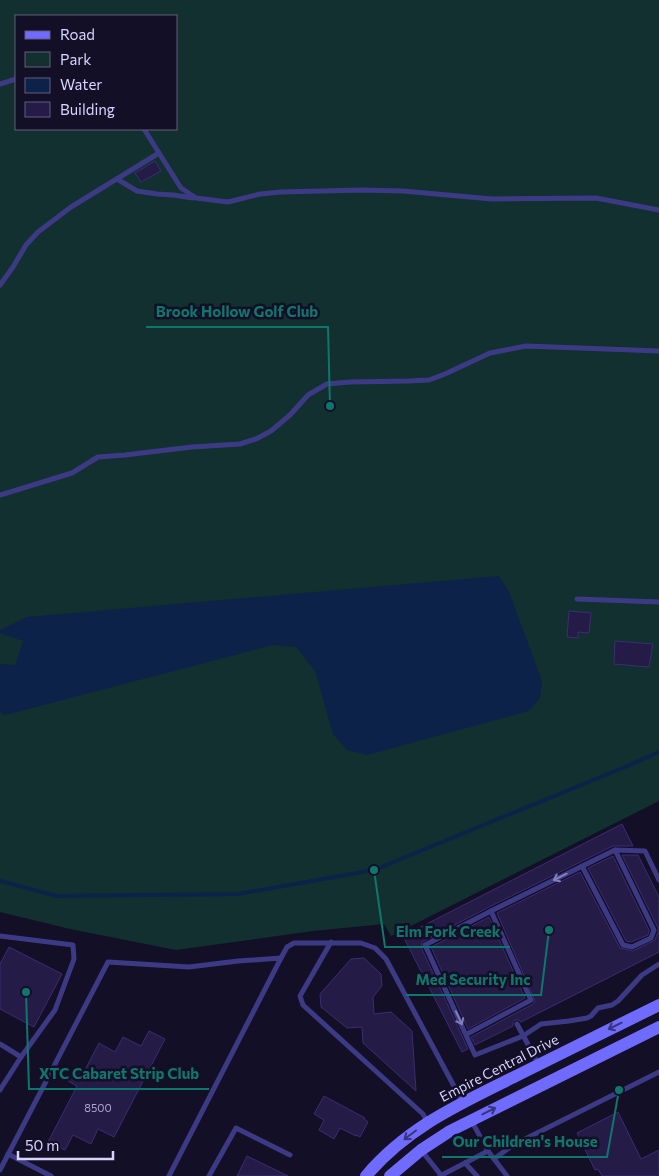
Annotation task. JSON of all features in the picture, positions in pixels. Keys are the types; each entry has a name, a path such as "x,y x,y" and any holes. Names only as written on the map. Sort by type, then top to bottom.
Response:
{"street":[{"name":"Empire Central Drive","path":"366,1176 401,1141 428,1122 463,1102 659,1005"},
{"path":"390,1176 421,1150 450,1131 659,1027"},
{"path":"463,1102 471,1120"}],"lane":[{"path":"0,84 15,79"},
{"path":"145,130 181,188 196,198"},
{"path":"0,285 26,245 38,232 71,207 159,153"},
{"path":"117,179 137,191 228,202 267,193 362,190 403,191 492,199 596,198 659,210"},
{"path":"0,495 72,474 98,457 240,444 256,439 271,431 290,415 308,395 327,384 429,380 490,354 526,346 659,352"},
{"path":"577,599 659,602"},
{"path":"582,866 623,945 632,947 651,938 654,930 615,850"},
{"path":"659,880 645,851 615,850 490,910 425,945 475,1055 523,1036 541,1024 587,1018 601,1007 612,1005 618,1001 642,975 659,964"},
{"path":"467,1034 531,1000 490,910"},
{"path":"0,936 73,945 74,959 55,1010 21,1056 0,1090"},
{"path":"331,942 300,996 303,1005 423,1114 428,1122"},
{"path":"169,1176 281,958 287,947 294,943 361,943 375,948 386,959 463,1102"},
{"path":"0,1170 108,962 189,967 281,958"},
{"path":"517,1024 539,1064"},
{"path":"0,1044 21,1056"},
{"path":"494,1159 513,1145 659,1072"},
{"path":"471,1120 488,1151 508,1176"},
{"path":"209,1176 236,1128 290,1155"},
{"path":"421,1150 441,1176 488,1151"},
{"path":"8,1154 51,1176"},
{"path":"465,1163 477,1176"}],"green space":[{"path":"0,0 659,0 659,801 391,936 384,924 313,931 176,950 70,929 0,912"}],"water":[{"path":"499,576 509,592 542,681 540,698 529,711 367,755 347,750 333,734 315,671 296,647 273,645 5,715 0,712 0,664 15,665 23,641 0,633 0,630 27,617"}],"building":[{"path":"155,161 161,171 141,182 135,173"},
{"path":"569,611 591,613 589,633 578,632 578,638 567,637"},
{"path":"615,641 653,644 649,667 614,664"},
{"path":"622,824 633,846 613,846 422,942 421,947 468,1049 462,1052 403,936"},
{"path":"622,855 638,855 659,897 659,952 521,1022 515,1020 513,1026 475,1045 471,1037 533,1004 535,1001 497,913 580,872 620,948 633,951 655,940 658,928"},
{"path":"613,856 649,930 648,935 631,942 626,941 588,868"},
{"path":"489,917 525,998 468,1029 431,947"},
{"path":"9,947 62,974 34,1027 0,1009 0,964"},
{"path":"364,958 381,974 382,986 373,997 374,1014 391,1012 412,1031 416,1091 363,1043 362,1027 347,1028 321,1007 320,994 351,959"},
{"path":"149,1031 165,1039 114,1137 98,1129 91,1144 73,1135 65,1150 48,1142 77,1086 68,1081 76,1066 85,1070 99,1043 115,1052 123,1037 141,1046"},
{"path":"324,1096 365,1118 368,1122 360,1137 340,1128 334,1139 319,1130 324,1120 314,1114"},
{"path":"618,1112 641,1159 659,1150 659,1176 602,1176 598,1169 595,1170 577,1133"},
{"path":"247,1156 288,1176 237,1176"}],"waterway":[{"path":"0,881 57,896 238,894 374,870 659,752"}],"place":[{"name":"Brook Hollow Golf Club","path":"330,406"},
{"name":"Elm Fork Creek","path":"374,870"},
{"name":"Med Security Inc","path":"549,930"},
{"name":"XTC Cabaret Strip Club","path":"26,992"},
{"name":"Our Children's House","path":"619,1090"}]}
